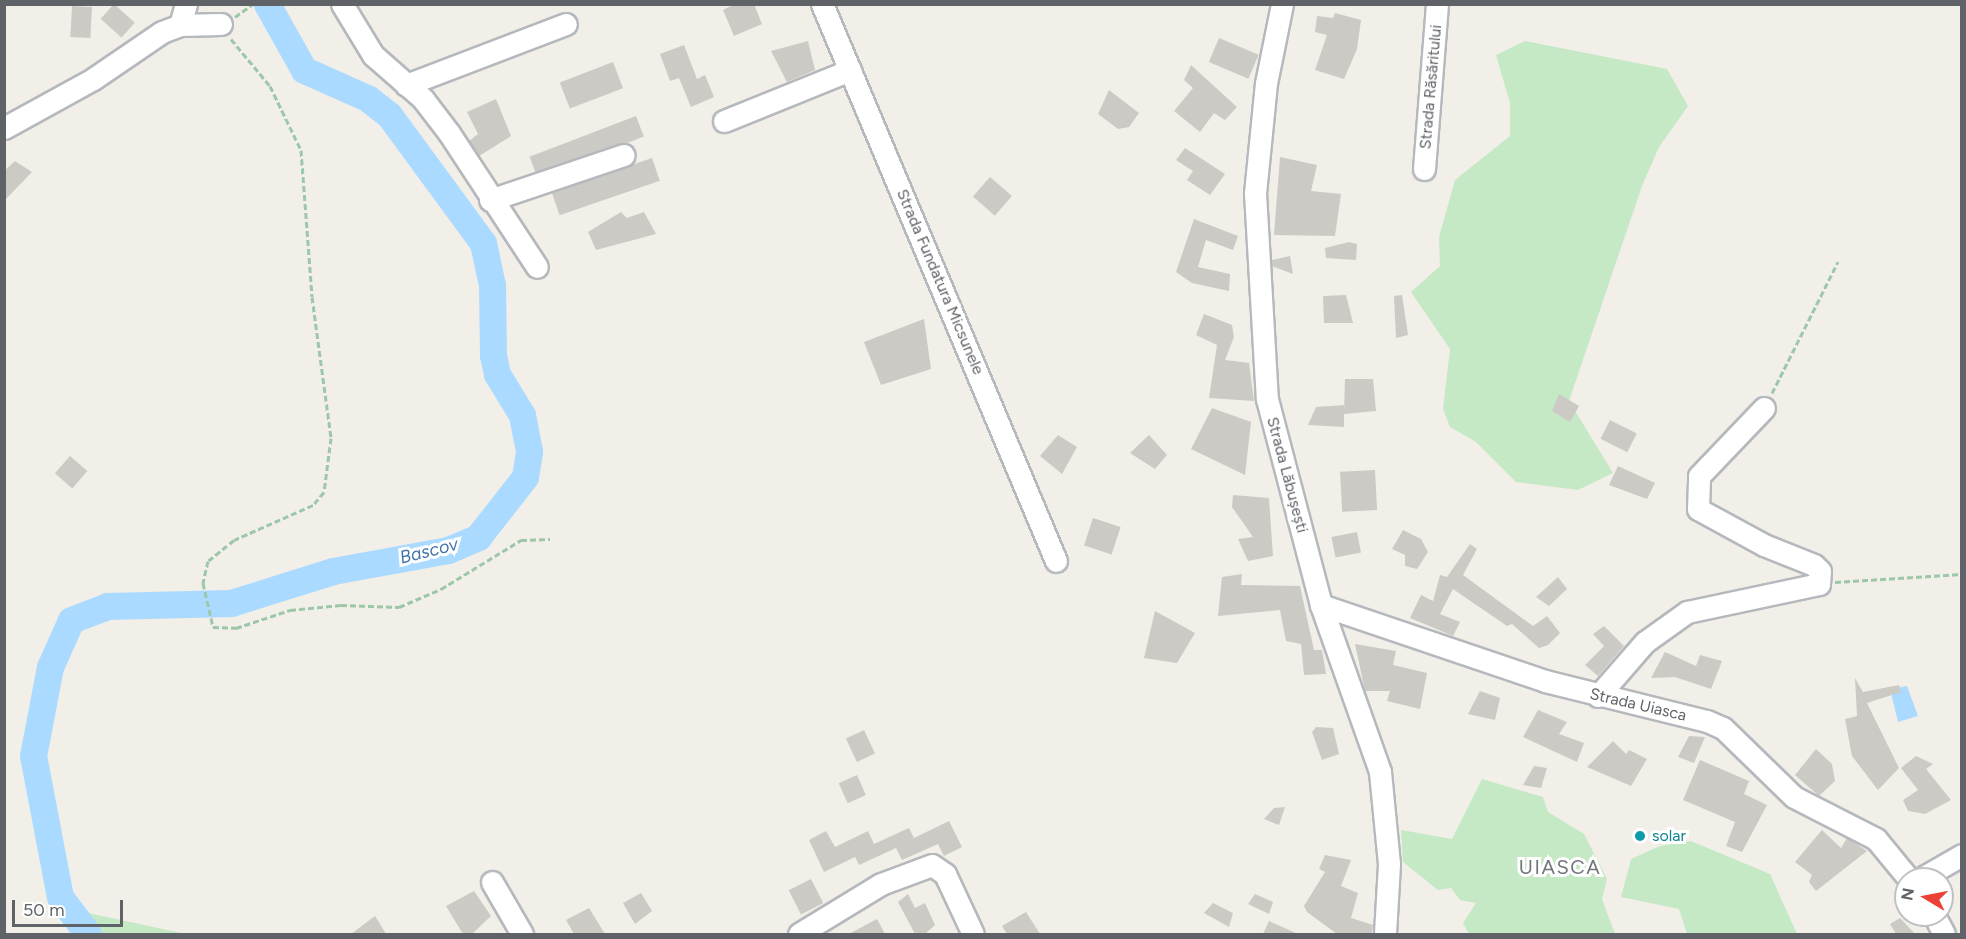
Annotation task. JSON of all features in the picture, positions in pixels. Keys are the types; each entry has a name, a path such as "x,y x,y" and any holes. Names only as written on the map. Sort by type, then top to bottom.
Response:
{"street":[{"path":"180,25 186,4"},
{"path":"342,4 373,56 406,84 449,133 490,200 537,267"},
{"name":"Strada Fundatura Micsunele","path":"822,4 1056,561"},
{"name":"Strada Lăbușești","path":"1282,4 1266,83 1255,193 1266,376 1321,605 1382,781 1389,864 1385,934"},
{"name":"Strada Răsăritului","path":"1425,169 1437,4"},
{"path":"406,84 566,24"},
{"path":"4,128 180,25 219,25"},
{"path":"724,121 850,70"},
{"path":"490,200 624,155"},
{"path":"1598,696 1645,642 1687,612 1819,584 1820,571 1814,565 1764,545 1698,508 1699,476 1764,408"},
{"name":"Strada Uiasca","path":"1321,605 1598,696 1723,728 1794,797 1876,838 1899,867"},
{"path":"1941,867 1962,855"},
{"path":"799,934 881,884 932,866 945,874 974,934"},
{"path":"492,882 522,934"}],"path":[{"path":"219,25 270,86 301,150 312,297 331,438 324,492 313,505 234,540 208,561 203,583 213,627 236,628 290,610 341,605 399,607 441,589 521,540 550,539"},
{"path":"1764,408 1838,262"},
{"path":"1819,584 1962,574"}],"green space":[{"path":"1525,41 1667,69 1688,106 1659,147 1642,186 1569,401 1613,473 1578,490 1516,482 1476,442 1450,427 1443,409 1450,349 1411,292 1440,266 1439,237 1455,180 1510,136 1510,103 1496,55"},
{"path":"1482,779 1543,797 1548,812 1584,834 1607,879 1602,899 1615,934 1469,934 1463,923 1476,903 1460,900 1451,888 1438,890 1403,862 1401,830 1452,839"},
{"path":"1691,841 1770,874 1797,934 1687,934 1679,909 1621,897 1631,859 1660,846"},
{"path":"88,913 186,934 72,934"}],"water":[{"path":"1907,686 1918,716 1898,722 1890,689"}],"building":[{"path":"114,4 135,23 121,38 101,19"},
{"path":"735,4 754,4 762,24 734,36 723,10"},
{"path":"72,6 92,7 90,38 70,37"},
{"path":"1335,13 1361,20 1357,49 1344,79 1315,70 1327,35 1315,32 1317,16 1333,18"},
{"path":"1219,38 1259,55 1248,79 1209,62"},
{"path":"808,41 815,70 787,82 771,51"},
{"path":"684,45 697,79 705,75 714,97 691,107 679,78 670,81 660,54"},
{"path":"613,62 623,88 570,109 560,82"},
{"path":"1191,65 1237,107 1225,120 1214,113 1200,132 1174,111 1193,88 1184,80"},
{"path":"1109,90 1139,113 1129,127 1118,129 1098,114"},
{"path":"496,99 511,136 479,156 469,141 478,134 467,112"},
{"path":"636,116 644,137 537,177 530,157"},
{"path":"1185,148 1225,174 1210,195 1187,180 1193,171 1176,160"},
{"path":"1280,157 1317,165 1311,191 1341,194 1335,236 1274,235"},
{"path":"652,158 660,181 560,215 552,193"},
{"path":"15,161 32,172 4,201 4,171"},
{"path":"990,177 1012,196 995,216 973,197"},
{"path":"621,212 627,218 644,212 656,234 596,250 588,232"},
{"path":"1194,219 1238,236 1233,250 1206,240 1198,267 1230,274 1229,291 1192,283 1176,272"},
{"path":"1349,242 1357,244 1356,260 1326,258 1325,248"},
{"path":"1290,256 1293,274 1272,266 1272,260"},
{"path":"1346,295 1353,323 1324,323 1323,296"},
{"path":"1402,295 1408,335 1396,338 1394,296"},
{"path":"1204,314 1232,325 1234,337 1225,360 1249,363 1254,401 1209,398 1217,345 1196,335"},
{"path":"924,319 931,369 881,385 864,342"},
{"path":"1345,379 1373,379 1376,411 1344,414"},
{"path":"1559,394 1579,406 1570,422 1552,411"},
{"path":"1344,405 1344,427 1308,425 1316,407"},
{"path":"1212,408 1251,422 1245,475 1191,449"},
{"path":"1610,420 1637,434 1627,452 1600,439"},
{"path":"1058,435 1077,447 1062,474 1040,456"},
{"path":"1149,435 1167,455 1155,469 1130,453"},
{"path":"70,456 87,471 72,488 55,473"},
{"path":"1618,466 1655,483 1647,499 1609,485"},
{"path":"1375,470 1377,510 1342,512 1340,472"},
{"path":"1233,495 1269,498 1273,556 1248,561 1238,539 1253,537 1232,507"},
{"path":"1093,518 1121,527 1112,555 1084,546"},
{"path":"1403,530 1421,539 1428,552 1417,569 1405,566 1405,555 1392,549"},
{"path":"1357,532 1361,553 1335,558 1331,537"},
{"path":"1470,544 1477,549 1463,575 1533,626 1547,616 1560,633 1548,645 1539,648 1512,624 1507,626 1453,589 1440,614 1460,622 1453,636 1410,618 1421,595 1433,601 1440,575 1447,577"},
{"path":"1242,574 1241,585 1300,586 1314,650 1322,650 1326,674 1304,675 1301,644 1286,641 1280,610 1218,616 1222,577"},
{"path":"1558,577 1567,589 1549,606 1536,597"},
{"path":"1155,611 1195,633 1177,663 1144,658"},
{"path":"1604,626 1624,646 1598,676 1585,665 1604,646 1593,634"},
{"path":"1355,644 1396,651 1393,665 1427,673 1420,709 1387,701 1390,691 1365,691"},
{"path":"1665,652 1696,666 1700,655 1722,661 1711,689 1675,677 1651,678"},
{"path":"1855,678 1863,692 1899,685 1901,692 1867,703 1899,768 1878,790 1852,756 1845,719 1857,716"},
{"path":"1480,691 1500,698 1495,720 1468,714"},
{"path":"1538,710 1567,722 1559,734 1584,743 1577,762 1523,737"},
{"path":"1316,727 1333,728 1339,754 1322,760 1312,732"},
{"path":"864,730 875,754 857,762 846,738"},
{"path":"1689,736 1705,737 1694,763 1678,757"},
{"path":"1613,741 1626,754 1629,750 1647,759 1631,786 1587,767"},
{"path":"1816,749 1832,764 1835,781 1819,796 1795,775"},
{"path":"1916,756 1933,764 1926,769 1951,800 1925,814 1908,811 1903,800 1918,790 1901,768"},
{"path":"1700,760 1749,781 1744,794 1767,805 1742,852 1726,846 1735,822 1683,800"},
{"path":"1534,766 1547,768 1541,788 1523,785"},
{"path":"857,775 866,795 848,803 839,783"},
{"path":"1285,807 1279,825 1264,819 1274,808"},
{"path":"949,821 962,847 944,856 938,844 902,860 896,848 859,865 855,857 824,872 809,840 826,831 835,847 868,831 874,844 909,828 914,838"},
{"path":"1822,830 1841,848 1847,838 1867,851 1816,891 1809,882 1812,875 1795,862"},
{"path":"1325,855 1351,860 1341,886 1358,893 1351,918 1373,925 1372,934 1337,934 1307,912 1304,906 1325,872 1319,869"},
{"path":"811,879 823,903 801,914 789,890"},
{"path":"474,891 491,916 472,934 463,934 446,906"},
{"path":"641,893 652,911 635,924 623,903"},
{"path":"908,894 915,908 925,903 935,925 925,934 915,934 898,902"},
{"path":"1255,894 1273,902 1269,914 1248,904"},
{"path":"1213,903 1233,913 1229,927 1204,913"},
{"path":"589,908 605,934 574,934 566,920"},
{"path":"1026,912 1040,934 1007,934 1002,926"},
{"path":"375,916 386,934 351,934"},
{"path":"877,919 885,934 849,934"},
{"path":"1269,921 1298,934 1263,934"},
{"path":"1894,922 1894,927 1908,927 1915,934 1896,934 1890,924"}],"waterway":[{"name":"Bascov","path":"88,934 60,897 33,756 50,667 71,620 107,606 231,603 333,571 448,550 478,537 525,477 529,451 522,415 497,374 493,355 492,285 483,243 389,115 367,98 304,70 267,4"}],"place":[{"name":"solar","path":"1640,836"}],"district":[{"name":"UIASCA","path":"1560,867"}]}
